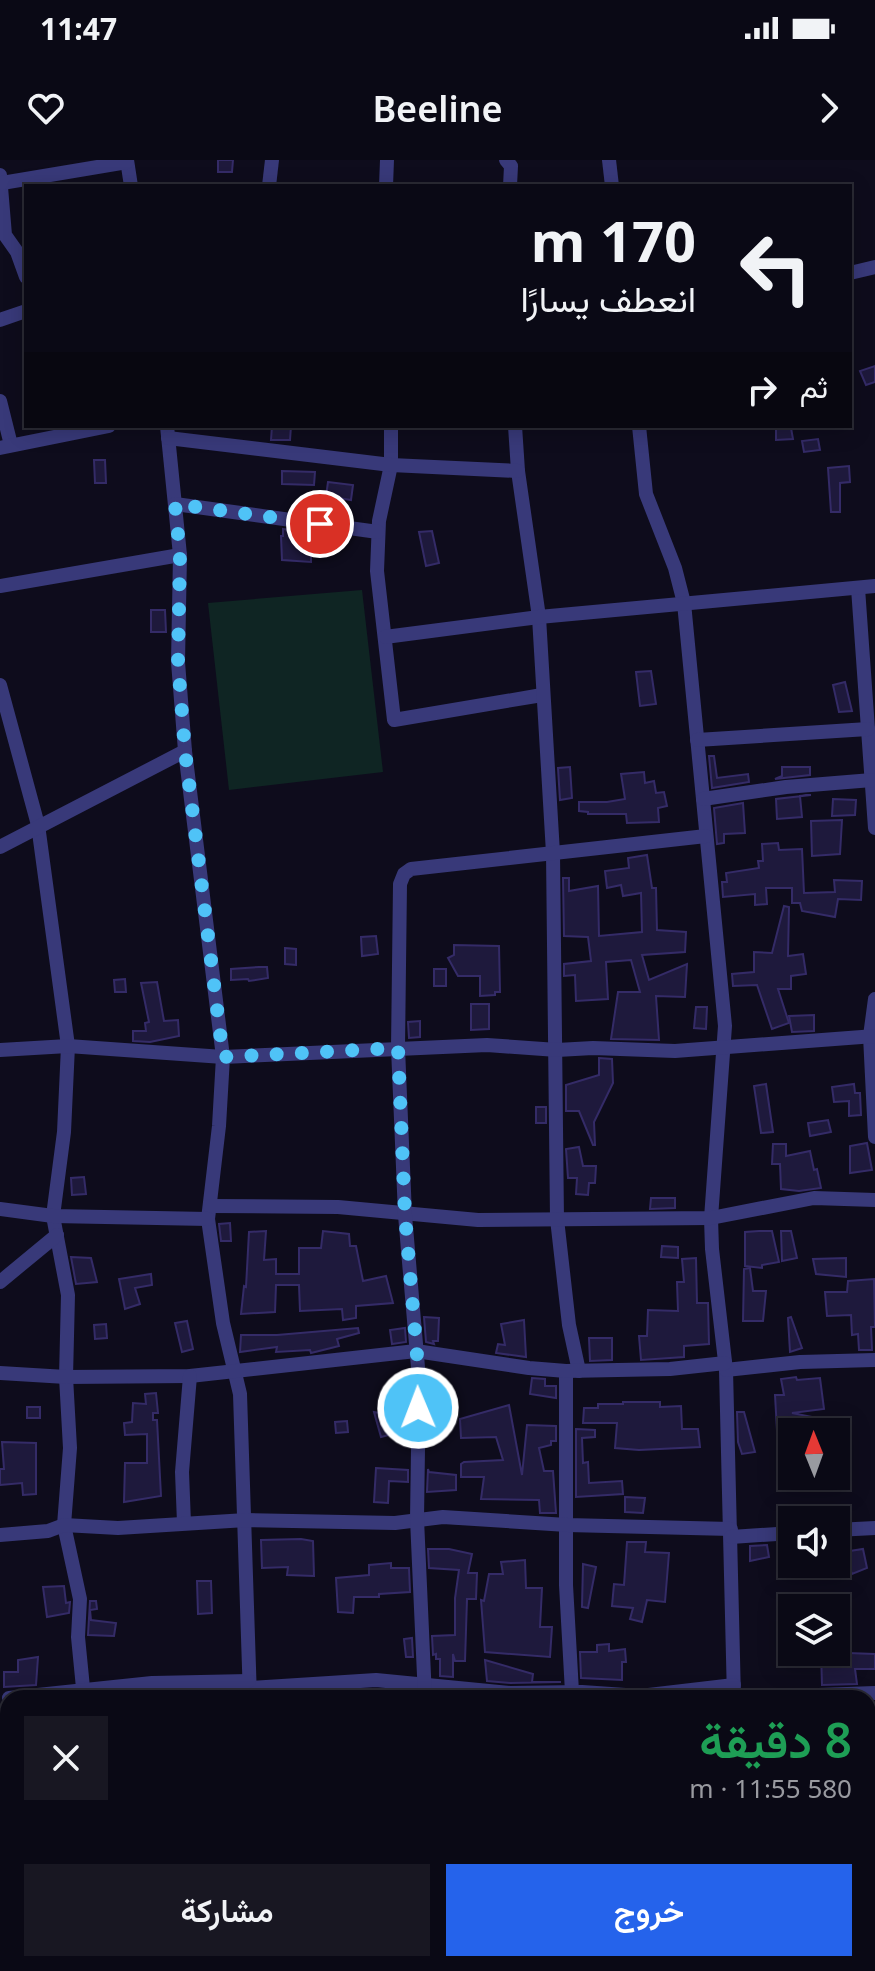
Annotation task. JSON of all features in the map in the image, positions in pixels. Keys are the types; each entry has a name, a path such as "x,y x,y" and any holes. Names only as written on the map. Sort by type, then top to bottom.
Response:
{"street":[{"path":"269,184 272,160"},
{"path":"386,184 387,160"},
{"path":"506,160 511,166 510,184"},
{"path":"609,160 612,184"},
{"path":"22,251 5,235 0,208 1,179 59,166 127,161 131,184"},
{"path":"852,273 875,267"},
{"path":"0,320 24,312"},
{"path":"0,401 6,447 69,430 89,428"},
{"path":"391,428 391,465 378,532 377,571 394,720 542,695"},
{"path":"515,428 518,471 539,617 553,853 557,1219 573,1371 564,1451 566,1585 578,1690"},
{"path":"639,428 646,494 675,568 684,603 725,1026 711,1218 725,1366 734,1690"},
{"path":"249,1689 242,1412 223,1323 209,1213 223,1057 185,751 178,662 180,555 168,432 391,465 518,471"},
{"path":"175,504 378,532"},
{"path":"0,586 180,555"},
{"path":"385,637 539,617 875,586"},
{"path":"858,588 875,828"},
{"path":"0,685 38,825 68,1046 64,1132 53,1216 68,1295 66,1377 70,1448 64,1525 80,1599 78,1637 84,1690"},
{"path":"697,740 868,729"},
{"path":"0,847 185,751"},
{"path":"703,799 786,787 872,780"},
{"path":"425,1690 417,1519 419,1379 405,1215 398,1048 400,884 404,874 411,869 706,836"},
{"path":"875,999 875,1137"},
{"path":"0,1050 68,1046 223,1057 487,1045 557,1050 675,1051 873,1036"},
{"path":"0,1209 53,1216 338,1207 478,1220 711,1218 805,1199 875,1200"},
{"path":"0,1282 57,1235"},
{"path":"0,1373 66,1377 190,1376 416,1351 529,1368 573,1371 875,1360"},
{"path":"184,1523 182,1472 190,1376"},
{"path":"0,1535 48,1531 64,1525 118,1528 246,1520 395,1523 443,1517 778,1533"},
{"path":"850,1529 875,1528"},
{"path":"104,1690 152,1683 249,1689 376,1680 417,1690"}],"green space":[{"path":"362,590 383,772 229,790 208,603"}],"building":[{"path":"218,160 233,160 232,172 218,172"},
{"path":"875,366 875,382 866,385 860,371"},
{"path":"272,428 291,428 290,440 271,440"},
{"path":"791,428 793,439 776,440 776,429"},
{"path":"818,439 820,450 804,452 802,441"},
{"path":"94,460 105,460 106,483 95,483"},
{"path":"849,466 850,482 840,483 840,512 831,512 828,468"},
{"path":"282,471 315,472 314,485 282,484"},
{"path":"328,482 353,485 351,500 326,496"},
{"path":"283,529 298,531 298,537 311,537 311,562 282,560"},
{"path":"432,531 439,563 426,566 419,532"},
{"path":"151,610 165,610 166,632 151,632"},
{"path":"651,671 656,704 640,706 636,672"},
{"path":"845,682 852,711 839,712 833,685"},
{"path":"709,756 714,756 717,778 748,774 749,782 712,788"},
{"path":"570,767 572,798 560,800 558,768"},
{"path":"782,767 810,767 810,775 775,779 782,776"},
{"path":"644,772 645,783 654,781 656,793 664,792 667,806 658,808 659,822 627,823 626,814 588,814 579,811 579,802 625,799 621,774"},
{"path":"800,796 802,817 777,819 776,799"},
{"path":"833,799 856,800 855,815 832,816"},
{"path":"743,803 745,833 724,834 724,843 717,844 714,808"},
{"path":"842,820 840,854 812,856 811,821"},
{"path":"778,843 779,850 802,849 804,893 835,892 834,880 862,881 861,900 838,899 835,917 802,911 800,903 792,903 792,888 766,888 767,904 755,905 755,894 723,897 722,882 727,882 726,873 759,868 758,861 763,861 762,844"},
{"path":"647,855 652,888 656,888 657,930 686,932 685,952 642,955 649,980 687,964 685,997 656,996 659,1040 611,1039 618,992 640,992 631,960 606,962 608,999 576,1001 575,975 564,976 564,964 591,961 588,937 564,936 563,878 569,878 569,891 598,886 599,936 642,932 641,893 623,896 621,885 607,888 605,871 629,868 628,858"},
{"path":"784,906 789,907 788,956 803,954 806,974 791,976 791,989 778,989 789,1023 772,1029 757,985 733,986 732,974 754,972 754,952 772,953"},
{"path":"376,936 378,954 362,956 361,937"},
{"path":"454,945 499,946 500,992 480,996 480,976 458,976 448,958 454,955"},
{"path":"285,948 296,949 296,965 285,964"},
{"path":"267,967 268,978 231,980 231,969"},
{"path":"434,969 446,969 446,986 434,986"},
{"path":"125,979 126,992 115,992 114,980"},
{"path":"157,982 164,1021 178,1020 179,1036 150,1042 133,1041 133,1031 146,1031 145,1023 149,1022 141,983"},
{"path":"471,1004 489,1004 489,1029 471,1030"},
{"path":"696,1007 707,1007 706,1029 694,1028"},
{"path":"814,1015 814,1031 792,1032 789,1016"},
{"path":"420,1021 420,1037 409,1038 408,1022"},
{"path":"599,1058 612,1059 613,1083 594,1122 593,1145 579,1111 566,1111 566,1085 599,1075"},
{"path":"766,1084 773,1132 761,1133 754,1086"},
{"path":"854,1084 855,1093 860,1093 861,1115 849,1116 849,1101 834,1102 832,1087"},
{"path":"536,1107 546,1107 546,1123 536,1123"},
{"path":"828,1120 831,1132 810,1136 808,1123"},
{"path":"867,1143 872,1170 850,1173 850,1146"},
{"path":"773,1144 786,1144 786,1156 810,1151 821,1188 799,1191 781,1189 780,1164 772,1164"},
{"path":"579,1147 583,1166 596,1166 595,1183 589,1183 588,1195 576,1194 577,1178 568,1178 566,1149"},
{"path":"84,1177 86,1194 72,1195 71,1178"},
{"path":"651,1198 675,1198 675,1208 650,1209"},
{"path":"230,1223 231,1241 221,1241 219,1224"},
{"path":"266,1231 264,1260 276,1259 276,1274 299,1274 299,1248 321,1248 323,1231 349,1234 350,1246 356,1246 363,1281 386,1276 393,1303 356,1306 356,1318 343,1320 342,1309 300,1311 299,1285 276,1285 275,1312 241,1314 249,1232"},
{"path":"772,1231 779,1262 762,1265 762,1268 745,1266 745,1232"},
{"path":"781,1231 791,1231 797,1258 782,1261"},
{"path":"662,1246 678,1247 678,1258 661,1257"},
{"path":"71,1257 91,1258 97,1282 76,1284"},
{"path":"696,1258 697,1303 708,1303 709,1344 684,1346 684,1357 641,1360 639,1336 647,1336 648,1310 678,1311 677,1282 684,1282 682,1259"},
{"path":"846,1258 846,1277 816,1274 813,1259"},
{"path":"750,1268 753,1291 766,1291 763,1321 743,1321 744,1269"},
{"path":"151,1274 152,1285 135,1288 140,1304 125,1309 119,1279"},
{"path":"874,1279 872,1350 859,1350 858,1334 852,1335 851,1315 827,1316 825,1292 847,1292 848,1281"},
{"path":"424,1317 439,1318 438,1341 433,1341 434,1344 426,1342"},
{"path":"791,1317 802,1348 790,1352 788,1318"},
{"path":"524,1320 526,1357 496,1353 498,1344 505,1345 501,1324"},
{"path":"187,1321 193,1349 182,1352 175,1323"},
{"path":"106,1324 107,1338 95,1339 94,1325"},
{"path":"358,1328 359,1333 337,1339 339,1346 311,1353 310,1350 276,1352 277,1347 240,1352 241,1335"},
{"path":"405,1328 406,1342 392,1344 390,1330"},
{"path":"589,1338 612,1338 612,1360 590,1361"},
{"path":"532,1378 545,1379 545,1386 556,1386 556,1398 530,1394"},
{"path":"820,1378 824,1409 792,1413 817,1418 778,1418 778,1448 775,1395 784,1395 781,1379"},
{"path":"156,1393 158,1413 153,1413 153,1420 157,1420 161,1496 124,1502 125,1463 147,1463 147,1434 125,1435 124,1423 132,1422 133,1403 146,1404 145,1394"},
{"path":"623,1402 660,1402 660,1407 681,1406 682,1429 698,1429 700,1447 615,1448 617,1423 583,1423 584,1408"},
{"path":"509,1405 522,1475 527,1425 556,1426 556,1441 539,1448 544,1471 553,1471 556,1513 540,1513 539,1500 481,1499 484,1477 461,1477 461,1464 464,1462 503,1460 496,1437 461,1438 460,1419"},
{"path":"27,1407 40,1407 40,1418 27,1418"},
{"path":"374,1412 402,1417 404,1431 381,1437"},
{"path":"737,1412 744,1412 755,1452 742,1454 738,1442"},
{"path":"347,1421 348,1432 336,1433 335,1422"},
{"path":"576,1429 595,1430 595,1437 582,1438 583,1463 588,1462 589,1483 622,1481 623,1494 576,1497"},
{"path":"2,1442 36,1443 36,1494 23,1495 22,1483 0,1485 0,1469 4,1469"},
{"path":"376,1468 408,1470 408,1482 389,1481 388,1503 374,1502"},
{"path":"428,1469 429,1472 456,1475 456,1490 427,1492"},
{"path":"625,1497 645,1498 643,1513 625,1512"},
{"path":"261,1540 313,1541 314,1576 287,1575 288,1567 262,1568"},
{"path":"627,1542 646,1542 645,1552 669,1553 665,1602 647,1600 642,1622 630,1619 633,1608 612,1606 614,1584 624,1585"},
{"path":"767,1545 769,1557 750,1561 750,1546"},
{"path":"428,1549 472,1554 468,1573 477,1573 476,1599 467,1599 465,1661 455,1661 453,1654 453,1677 440,1676 440,1659 433,1655 432,1636 455,1635 459,1570 429,1568"},
{"path":"863,1549 867,1568 852,1574 850,1551"},
{"path":"525,1560 526,1588 542,1588 540,1627 552,1627 550,1657 485,1652 481,1600 484,1601 489,1574 503,1574 501,1562"},
{"path":"391,1563 391,1568 409,1568 410,1592 354,1597 353,1613 338,1612 336,1578 369,1575 369,1565"},
{"path":"583,1564 596,1567 588,1608 582,1607"},
{"path":"197,1581 211,1581 212,1613 198,1614"},
{"path":"64,1586 66,1603 70,1602 69,1613 47,1617 43,1587"},
{"path":"90,1601 96,1601 97,1609 90,1610 91,1620 116,1623 114,1636 88,1635"},
{"path":"412,1638 413,1657 406,1657 404,1639"},
{"path":"609,1644 609,1651 625,1649 622,1680 581,1678 580,1652 597,1652 597,1645"},
{"path":"850,1653 875,1654 875,1669 855,1669 857,1684 822,1685 821,1666 850,1666"},
{"path":"38,1657 36,1685 4,1687 4,1672 18,1672 18,1660"},
{"path":"485,1660 533,1674 532,1682 561,1682 510,1683 487,1681"}],"route":[{"path":"320,524 175,504 180,555 178,662 185,751 223,1057 398,1048 405,1215 419,1379 418,1408"}]}
